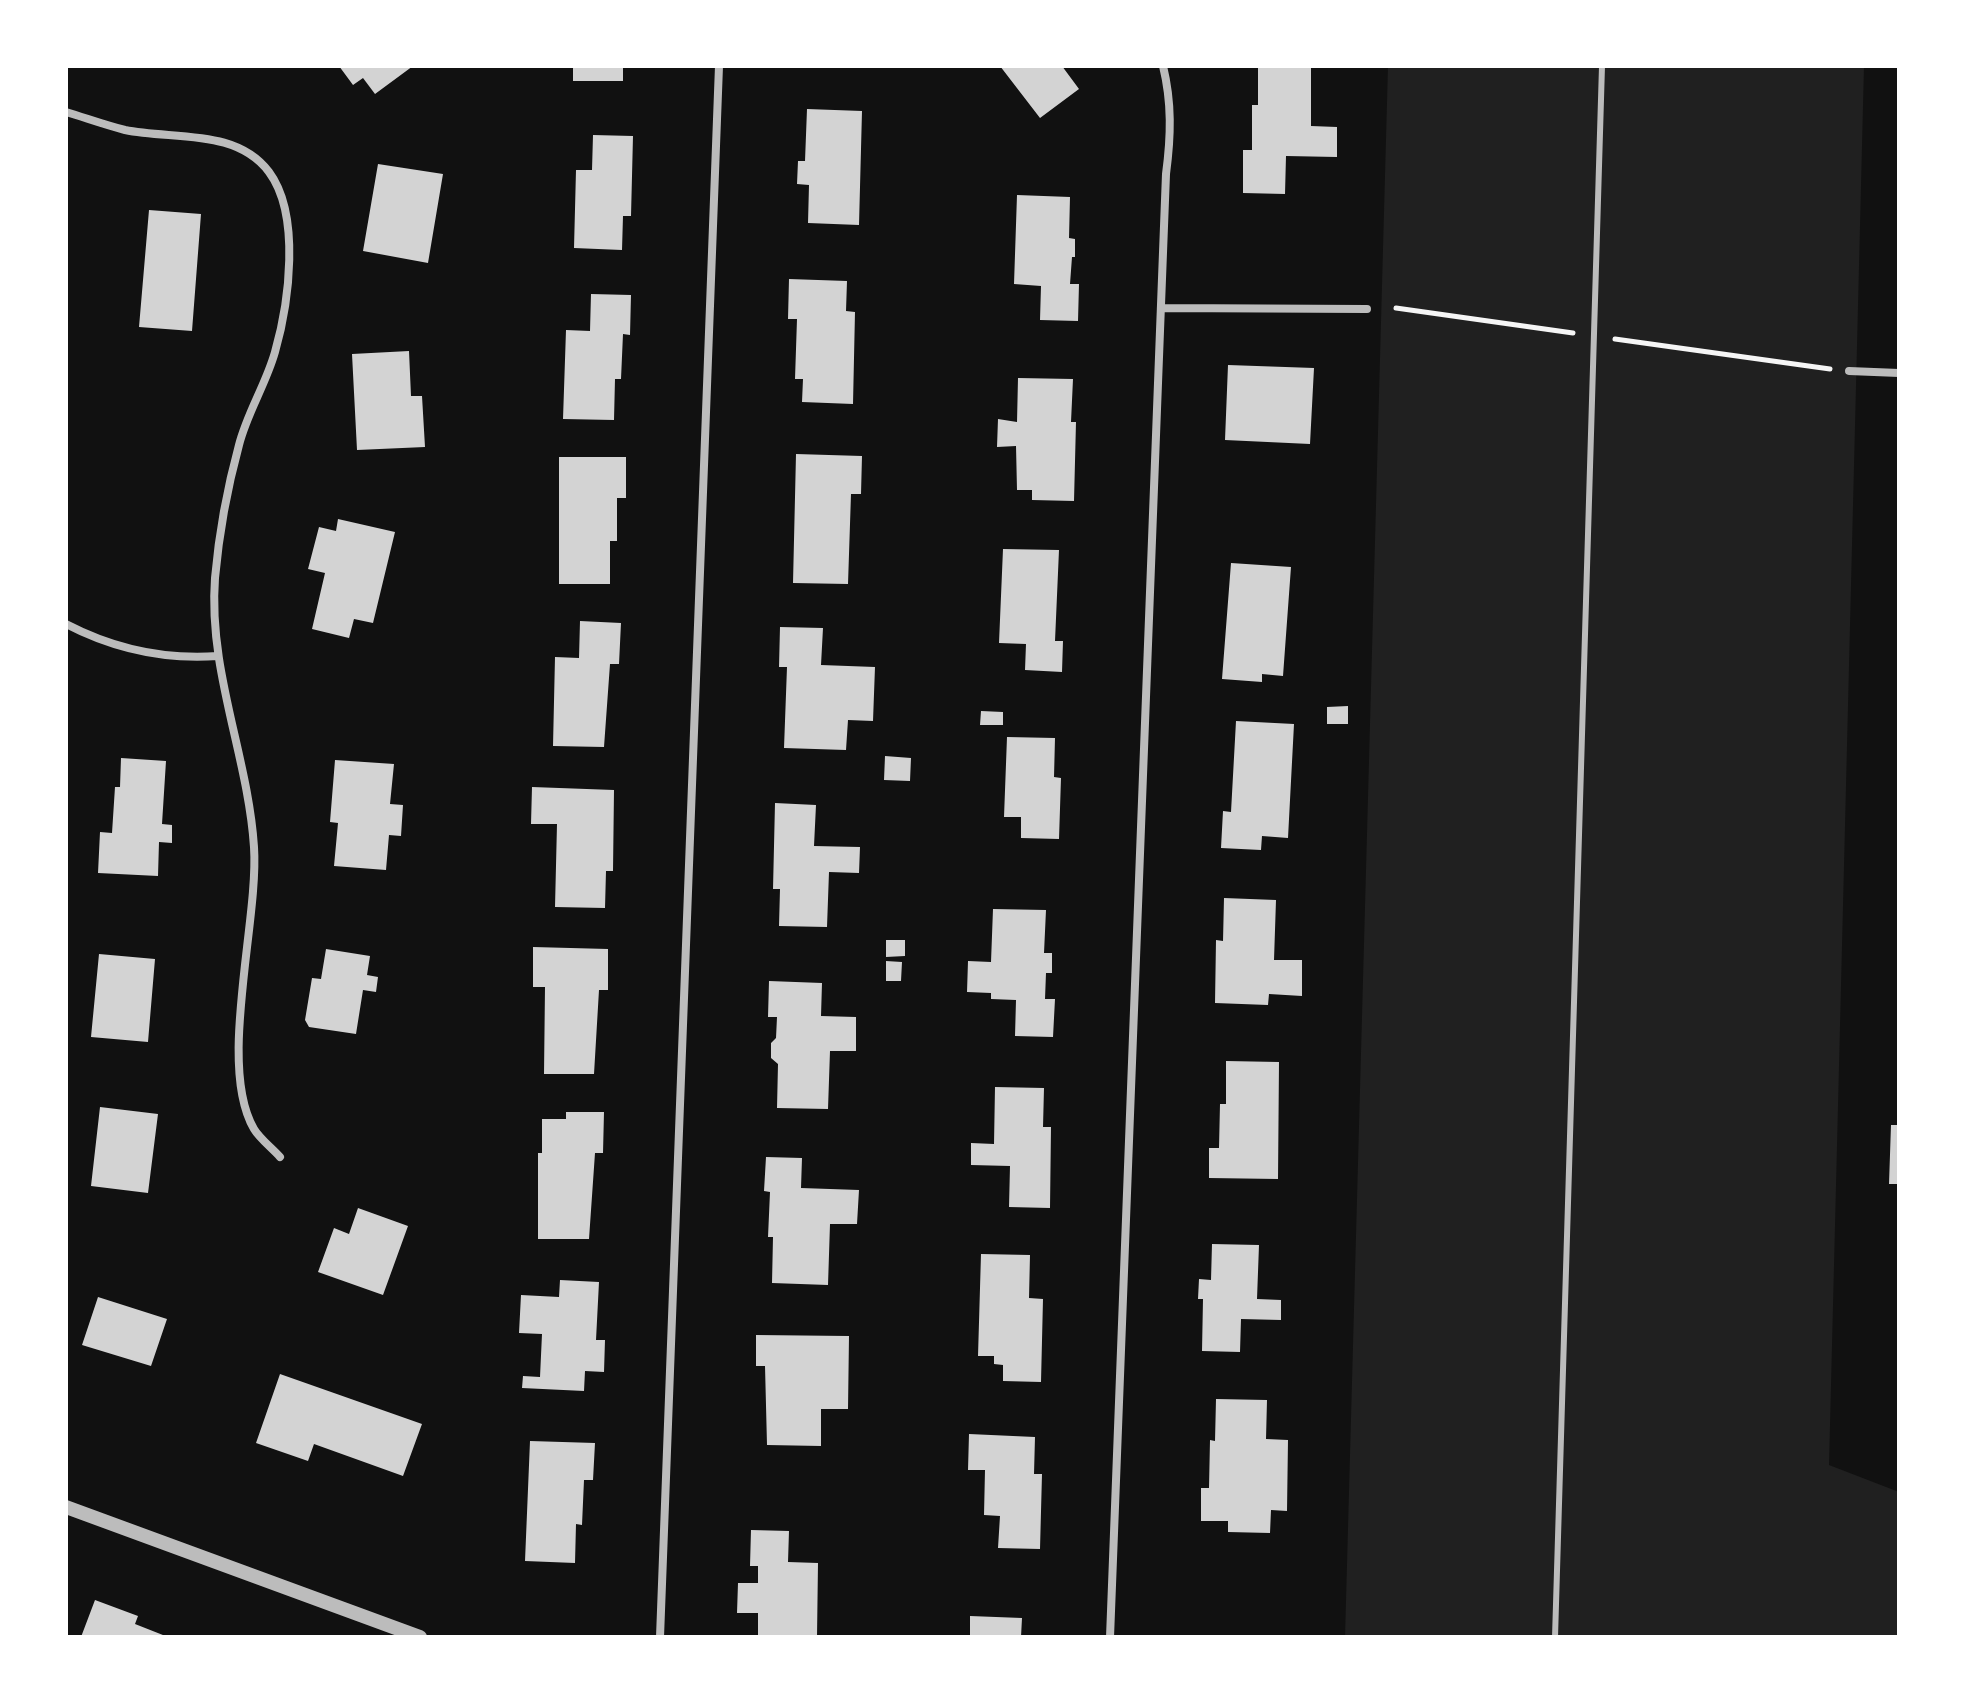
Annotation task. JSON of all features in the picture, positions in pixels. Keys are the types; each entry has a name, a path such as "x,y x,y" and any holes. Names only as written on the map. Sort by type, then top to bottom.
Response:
{"street":[{"path":"660,1637 719,66"},
{"path":"1110,1637 1161,308 1171,137 1169,93 1163,66"},
{"path":"66,112 126,130 216,139 245,151 268,170 281,193 288,220 286,300 275,354 240,441 223,511 215,583 218,656 230,725 250,802 254,851 239,1040 243,1091 254,1129 280,1157"},
{"path":"1161,308 1367,309"},
{"path":"1849,371 1899,373"},
{"path":"66,624 96,639 147,654 218,656"},
{"path":"66,1507 420,1637"}],"lane":[{"path":"1555,1637 1602,66"}],"shaded area":[{"path":"1388,66 1864,66 1829,1465 1899,1492 1899,1637 1345,1637"}],"building":[{"path":"339,66 413,66 375,94 363,78 353,85"},
{"path":"573,66 623,66 623,81 573,81"},
{"path":"1000,66 1062,66 1079,89 1040,118"},
{"path":"1258,66 1311,66 1311,126 1337,127 1337,157 1286,156 1285,194 1243,193 1243,150 1252,150 1252,105 1258,105"},
{"path":"807,109 862,111 859,225 808,223 809,185 797,184 798,161 805,161"},
{"path":"593,135 633,136 631,216 623,216 622,250 574,248 576,170 592,170"},
{"path":"378,164 443,174 428,263 363,251"},
{"path":"1017,195 1070,197 1069,238 1075,239 1075,257 1072,257 1070,284 1079,284 1078,321 1040,320 1041,286 1014,284"},
{"path":"149,210 201,214 192,331 139,327"},
{"path":"789,279 847,281 846,311 855,312 853,404 802,402 803,379 795,379 797,319 788,319"},
{"path":"591,294 631,295 630,335 623,334 621,379 615,379 614,420 563,419 566,330 590,331"},
{"path":"409,351 411,396 422,396 425,447 357,450 352,354"},
{"path":"1228,365 1314,368 1310,444 1225,440"},
{"path":"1018,378 1073,379 1071,422 1076,422 1074,501 1032,500 1032,490 1017,490 1016,446 997,447 998,419 1017,422"},
{"path":"796,454 862,456 861,494 851,494 848,584 793,583"},
{"path":"559,457 626,457 626,498 617,498 617,541 610,541 610,584 559,584"},
{"path":"338,519 395,532 373,623 354,619 349,638 312,629 325,573 308,569 319,527 336,531"},
{"path":"1003,549 1059,550 1055,641 1063,641 1062,672 1025,670 1026,644 999,643"},
{"path":"1231,563 1291,567 1283,676 1262,674 1262,682 1222,679"},
{"path":"580,621 621,623 619,664 610,664 604,747 553,746 555,657 579,658"},
{"path":"780,627 823,628 821,665 875,667 873,721 848,720 846,750 784,748 787,667 779,667"},
{"path":"1348,706 1348,724 1327,724 1327,707"},
{"path":"981,711 1003,712 1003,725 980,725"},
{"path":"1236,721 1294,724 1288,838 1262,836 1261,850 1221,848 1223,811 1231,812"},
{"path":"1007,737 1055,738 1054,777 1061,778 1059,839 1021,838 1021,817 1004,817"},
{"path":"885,756 911,758 910,781 884,780"},
{"path":"121,758 166,761 162,824 172,825 172,843 159,842 158,876 98,873 100,832 112,833 115,787 120,787"},
{"path":"335,760 394,764 390,804 403,805 401,836 389,835 386,870 334,866 338,823 330,822"},
{"path":"532,787 614,790 613,871 606,871 605,908 555,907 557,824 531,824"},
{"path":"775,803 816,805 814,846 860,847 859,873 829,872 827,927 779,926 780,889 773,889"},
{"path":"1224,898 1276,900 1274,960 1302,960 1302,996 1269,994 1268,1005 1215,1003 1216,940 1223,941"},
{"path":"993,909 1046,910 1044,953 1052,953 1052,973 1046,973 1045,999 1055,999 1053,1037 1015,1036 1016,1000 991,999 991,993 967,992 968,961 991,962"},
{"path":"886,940 905,940 905,956 886,957"},
{"path":"533,947 608,949 608,990 599,990 594,1074 544,1074 545,987 533,987"},
{"path":"326,949 370,956 367,975 378,977 376,992 363,990 356,1034 309,1027 305,1020 312,978 321,979"},
{"path":"99,954 155,959 148,1042 91,1037"},
{"path":"886,961 902,962 901,981 886,981"},
{"path":"769,981 822,983 821,1016 856,1017 856,1051 830,1051 828,1109 777,1108 778,1064 771,1058 771,1043 776,1038 777,1017 768,1017"},
{"path":"1226,1061 1279,1062 1278,1179 1209,1178 1209,1148 1219,1148 1220,1104 1226,1104"},
{"path":"995,1087 1044,1088 1043,1127 1051,1127 1050,1208 1009,1207 1010,1166 971,1165 971,1143 994,1144"},
{"path":"100,1107 158,1114 148,1193 91,1186"},
{"path":"566,1112 604,1112 603,1153 595,1153 589,1239 538,1239 538,1153 542,1153 542,1119 566,1119"},
{"path":"1891,1125 1899,1125 1899,1184 1889,1184"},
{"path":"766,1157 802,1158 801,1188 859,1190 857,1224 830,1224 828,1285 772,1283 773,1237 768,1237 770,1192 764,1191"},
{"path":"358,1208 408,1226 383,1295 318,1272 334,1228 349,1234"},
{"path":"1212,1244 1259,1245 1257,1299 1281,1300 1281,1320 1241,1319 1240,1352 1202,1351 1203,1299 1198,1299 1199,1279 1211,1280"},
{"path":"981,1254 1030,1255 1029,1298 1043,1299 1041,1382 1003,1381 1003,1365 994,1364 994,1356 978,1356"},
{"path":"560,1280 599,1282 596,1340 605,1340 604,1372 585,1371 584,1391 522,1388 523,1376 540,1377 542,1334 519,1333 521,1295 559,1297"},
{"path":"98,1297 167,1319 151,1366 82,1345"},
{"path":"756,1335 849,1336 848,1409 821,1409 821,1446 767,1445 765,1366 756,1366"},
{"path":"280,1374 422,1424 403,1476 314,1444 308,1461 256,1443"},
{"path":"1216,1399 1267,1400 1266,1439 1288,1440 1287,1511 1271,1510 1270,1533 1228,1532 1228,1521 1201,1521 1201,1488 1209,1488 1210,1440 1215,1441"},
{"path":"969,1434 1035,1437 1034,1474 1042,1474 1040,1549 998,1548 1000,1516 984,1515 985,1470 968,1470"},
{"path":"530,1441 595,1443 593,1480 584,1480 582,1525 576,1524 575,1563 525,1561"},
{"path":"751,1530 789,1531 788,1562 818,1563 817,1637 758,1637 758,1613 737,1613 738,1583 758,1583 758,1566 750,1566"},
{"path":"95,1600 138,1616 135,1624 168,1637 81,1637"},
{"path":"970,1616 1022,1618 1021,1637 970,1637"}]}
